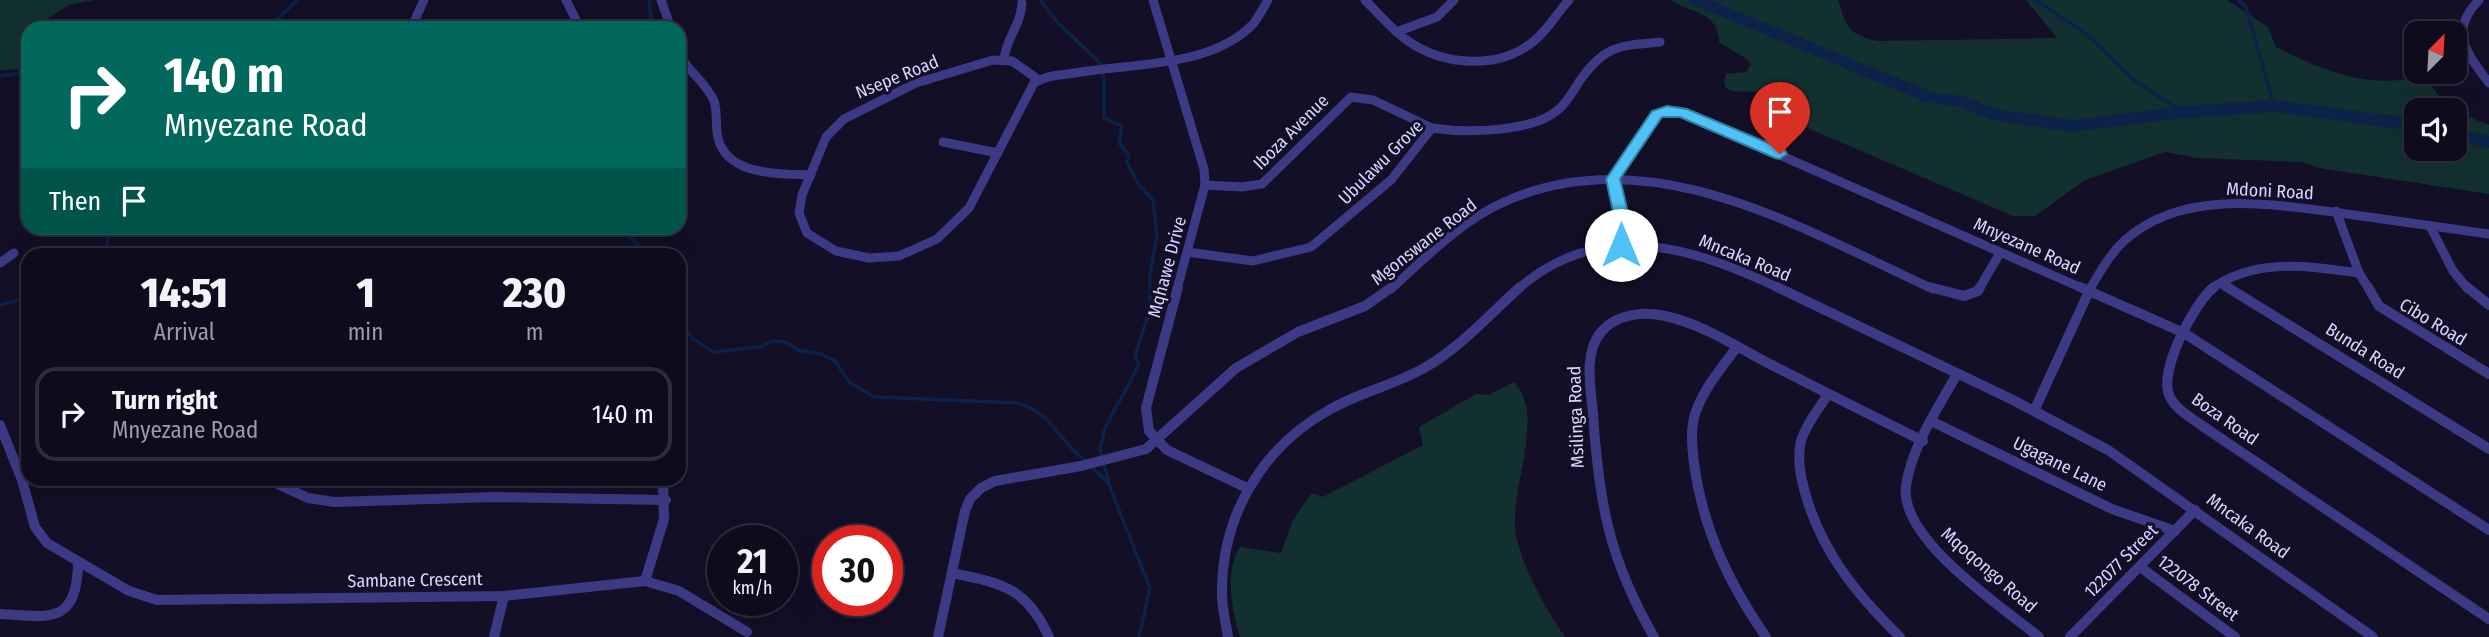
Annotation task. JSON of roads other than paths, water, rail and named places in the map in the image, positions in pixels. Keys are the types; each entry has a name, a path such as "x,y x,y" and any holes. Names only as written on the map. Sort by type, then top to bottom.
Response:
{"street":[{"path":"414,21 424,0"},
{"path":"566,0 576,21"},
{"path":"661,0 668,21"},
{"name":"Mqhawe Drive","path":"1153,0 1204,169 1205,185 1146,408 1145,422 1156,442"},
{"path":"1022,3 1021,24 1005,48 1004,59 1014,62 1039,80 1212,50 1252,24 1268,0"},
{"path":"1365,0 1396,32 1422,50 1464,60 1500,58 1514,53 1535,41 1569,0"},
{"path":"1396,32 1438,16 1447,10 1454,0"},
{"path":"2479,0 2464,15 2461,31 2470,56 2489,83"},
{"name":"Ubulawu Grove","path":"1187,252 1253,261 1311,247 1391,180 1432,128 1455,132 1545,120 1560,108 1605,52 1660,42"},
{"name":"Nsepe Road","path":"1004,59 984,61 899,90 843,119 827,136 811,175 799,212 802,227 811,237 828,248 847,254 891,258 931,245 955,226 969,208 1028,90 1039,80"},
{"path":"686,69 711,96 717,111 720,146 739,165 765,172 811,175"},
{"name":"Iboza Avenue","path":"1205,185 1242,187 1262,184 1352,97 1373,100 1432,128"},
{"name":"Mnyezane Road","path":"1613,179 1657,114 1673,110 1780,154 2184,333 2489,530"},
{"path":"943,142 998,153"},
{"path":"1613,179 1628,245"},
{"name":"Mgonswane Road","path":"1156,442 1202,396 1236,368 1287,337 1365,306 1384,295 1454,234 1494,207 1547,187 1613,179 1661,183 1727,197 1937,291 1957,296 1978,290 2000,253"},
{"name":"Mdoni Road","path":"2034,411 2090,291 2111,255 2125,240 2164,217 2187,209 2234,202 2336,211 2489,234"},
{"name":"Cibo Road","path":"2336,211 2372,298 2389,314 2489,374"},
{"path":"2430,226 2455,277 2468,292 2489,305"},
{"name":"Mncaka Road","path":"1228,637 1222,613 1220,582 1223,552 1232,521 1247,488 1281,447 1300,430 1345,402 1410,376 1434,362 1460,343 1545,266 1580,251 1628,245 1681,251 1744,273 2034,411 2109,450 2373,637"},
{"path":"0,263 14,253"},
{"name":"Boza Road","path":"2359,272 2266,267 2246,271 2207,292 2198,303 2167,376 2169,396 2201,425 2489,619"},
{"name":"Bunda Road","path":"2222,284 2489,449"},
{"name":"Msilinga Road","path":"1654,637 1631,600 1614,559 1602,516 1595,469 1591,363 1592,348 1606,327 1621,318 1641,314 1673,318 1737,347 1923,441"},
{"path":"1737,347 1702,398 1693,421 1691,443 1697,492 1711,541 1724,573 1766,637"},
{"name":"Mqoqongo Road","path":"1956,374 1909,470 1905,485 1906,499 1918,529 1932,548 2039,637"},
{"path":"1828,394 1803,436 1799,453 1809,512 1825,549 1843,578 1900,637"},
{"name":"Ugagane Lane","path":"1933,422 2112,509 2175,531"},
{"name":"Sambane Crescent","path":"0,425 21,478"},
{"path":"937,637 965,511 970,499 981,488 995,481 1133,454 1156,442 1192,464 1247,488"},
{"name":"Sambane Crescent","path":"24,486 35,527 47,543 129,591 157,600 504,596 645,582 679,591 747,632"},
{"path":"282,486 308,498 327,502 496,496 666,500"},
{"path":"645,582 660,540 666,500 664,486"},
{"name":"122077 Street","path":"2070,637 2195,510"},
{"path":"0,614 50,617 58,613 75,594 78,563"},
{"name":"122078 Street","path":"2140,567 2235,637"},
{"path":"952,573 1000,582 1013,588 1035,606 1049,637"},
{"path":"494,637 504,596"}],"waterway":[{"path":"275,21 298,0"},
{"path":"649,0 649,21"},
{"path":"1040,0 1059,24 1100,63 1104,79 1104,118 1122,126 1119,143 1129,156 1127,163 1139,185 1153,200 1157,235 1150,274 1150,309 1135,356 1139,365 1105,428 1100,449 1111,490 1150,588 1139,637"},
{"path":"1696,0 1931,98 1963,102 1992,114 2073,126 2184,112 2274,106 2404,123"},
{"path":"2035,0 2084,32 2135,81 2184,112"},
{"path":"2238,0 2246,7 2274,106"},
{"path":"0,76 21,73"},
{"path":"2467,137 2489,142"},
{"path":"107,248 108,235"},
{"path":"627,235 642,248"},
{"path":"0,305 21,300"},
{"path":"686,328 692,338 713,352 760,347 773,341 786,342 798,350 821,354 835,361 850,383 874,397 1018,403 1041,415 1087,462"},
{"path":"1092,467 1109,484"}]}
